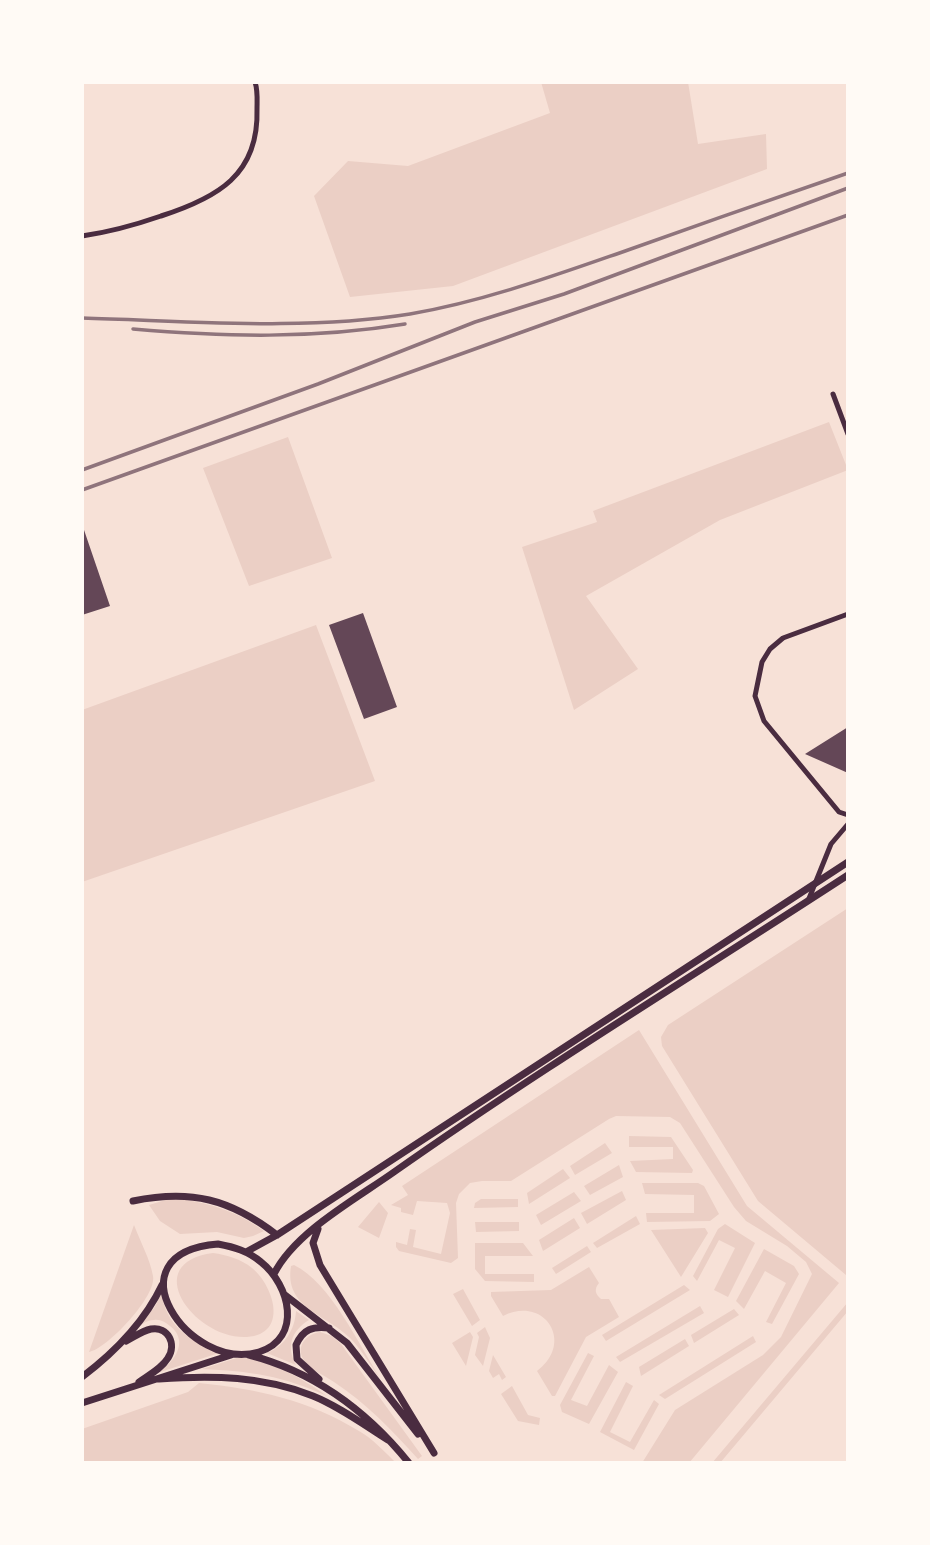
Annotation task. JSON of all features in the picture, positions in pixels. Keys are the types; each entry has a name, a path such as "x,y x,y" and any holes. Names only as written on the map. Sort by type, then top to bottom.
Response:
{"main road":[{"path":"246,1252 277,1235 848,862"},
{"path":"274,1274 293,1245 461,1125 848,876"},
{"path":"456,1116 461,1125"},
{"path":"133,1201 171,1195 198,1196 240,1210 277,1235"},
{"path":"321,1224 313,1243 320,1265 433,1453"},
{"path":"120,1345 149,1309 163,1284 165,1270 171,1260 183,1251 218,1244 246,1252 274,1274 285,1295 288,1316 279,1338 269,1348 249,1355"},
{"path":"163,1284 172,1310 183,1326 212,1348 281,1365 330,1389"},
{"path":"285,1295 347,1343 440,1463"},
{"path":"330,1328 307,1329 299,1338 295,1353 304,1366 368,1418 409,1463"},
{"path":"82,1377 120,1345 148,1329 158,1329 168,1334 172,1351 167,1360 136,1385"},
{"path":"82,1404 234,1354"},
{"path":"159,1379 212,1376 278,1385 315,1397 388,1440"}],"street":[{"path":"82,236 114,232 197,204 232,181 247,159 258,128 256,82"},
{"path":"833,394 848,434"},
{"path":"848,614 783,638 770,649 762,662 755,696 764,721 839,812 848,815"},
{"path":"808,901 831,844 848,824"}],"shaded area":[{"path":"541,82 688,82 698,144 766,134 767,169 453,286 350,297 314,196 348,161 408,166 550,113"},
{"path":"829,422 848,470 720,520 586,596 638,669 574,710 522,547 597,522 593,511"},
{"path":"288,437 332,558 249,586 203,468"},
{"path":"316,625 375,781 82,882 82,710"},
{"path":"848,908 846,1275 758,1201 662,1046 661,1037 668,1025"},
{"path":"639,1030 747,1206 839,1283 689,1463 642,1463 675,1410 763,1355 781,1337 812,1274 806,1262 787,1246 746,1221 734,1207 680,1123 670,1117 616,1116 511,1181 470,1183 459,1194 456,1203 458,1258 451,1263 399,1251 396,1247 396,1242 407,1245 410,1229 416,1230 413,1247 441,1254 450,1213 447,1203 417,1201 413,1215 401,1212 401,1208 391,1205 408,1195 402,1186"},
{"path":"629,1136 671,1137 693,1170 692,1173 636,1172 630,1161 673,1159 673,1147 629,1147"},
{"path":"605,1143 612,1153 575,1175 570,1166"},
{"path":"619,1165 623,1177 590,1195 584,1186"},
{"path":"563,1169 570,1178 529,1204 527,1193"},
{"path":"642,1183 698,1183 704,1186 719,1214 710,1221 647,1222 646,1213 694,1213 694,1195 645,1194"},
{"path":"622,1191 626,1200 587,1224 581,1213"},
{"path":"574,1192 581,1201 541,1225 536,1215"},
{"path":"172,1198 220,1208 264,1231 244,1238 217,1232 180,1234 160,1221 149,1205"},
{"path":"481,1199 518,1199 518,1207 474,1208 475,1203"},
{"path":"379,1202 388,1213 379,1238 358,1227"},
{"path":"636,1216 640,1224 597,1248 593,1243"},
{"path":"574,1218 580,1228 543,1251 539,1240"},
{"path":"475,1222 519,1222 519,1231 476,1232"},
{"path":"725,1224 755,1243 728,1297 714,1290 735,1248 719,1240 697,1281 693,1276 718,1229"},
{"path":"134,1225 150,1263 152,1285 139,1308 118,1332 89,1352"},
{"path":"705,1228 708,1233 681,1277 651,1230"},
{"path":"475,1243 523,1243 533,1256 485,1256 485,1274 534,1274 534,1282 485,1281 475,1269"},
{"path":"587,1246 591,1252 556,1274 552,1268"},
{"path":"764,1249 794,1266 799,1274 772,1324 766,1322 786,1283 765,1271 744,1309 736,1301"},
{"path":"213,1253 248,1265 266,1286 274,1308 273,1319 269,1327 260,1334 247,1337 228,1335 209,1327 182,1300 177,1285 179,1271 191,1260"},
{"path":"294,1265 320,1285 353,1332 380,1378 350,1338 300,1301 291,1280 291,1266"},
{"path":"589,1267 599,1283 597,1295 601,1299 609,1299 619,1317 586,1337 555,1396 552,1396 537,1371 548,1360 554,1348 550,1325 531,1312 518,1311 503,1316 491,1292 551,1290"},
{"path":"684,1285 690,1290 606,1341 602,1335"},
{"path":"463,1289 480,1320 472,1326 453,1294"},
{"path":"162,1293 168,1314 181,1331 199,1344 219,1353 154,1374 173,1360 177,1353 179,1339 176,1332 158,1320 148,1321 134,1329 154,1308"},
{"path":"848,1302 848,1311 720,1463 712,1463"},
{"path":"700,1306 704,1313 620,1362 616,1357"},
{"path":"734,1309 739,1315 694,1343 691,1335"},
{"path":"296,1311 309,1320 298,1329 292,1340 291,1352 296,1365 267,1353 279,1346 288,1336"},
{"path":"485,1327 490,1338 483,1366 475,1355 479,1337 477,1333"},
{"path":"320,1332 332,1336 341,1344 422,1456 418,1459 368,1408 305,1363 301,1354 302,1345 311,1335"},
{"path":"470,1332 473,1337 466,1366 452,1343"},
{"path":"753,1336 756,1342 665,1399 659,1395"},
{"path":"685,1339 689,1346 641,1376 639,1367"},
{"path":"588,1353 594,1356 571,1400 587,1406 609,1365 618,1372 589,1424 562,1412 560,1405"},
{"path":"493,1355 506,1377 502,1380 499,1374 493,1378 489,1371"},
{"path":"240,1357 286,1371 327,1396 266,1376 202,1369"},
{"path":"626,1382 633,1386 610,1432 630,1442 654,1400 659,1404 634,1450 600,1432"},
{"path":"199,1383 262,1393 321,1411 364,1434 396,1463 82,1463 82,1429 188,1392"},
{"path":"512,1386 528,1415 540,1418 539,1425 518,1421 501,1394"}],"building":[{"path":"82,528 110,606 82,615"},
{"path":"363,613 397,707 364,719 329,625"},
{"path":"848,727 848,773 805,754"}],"railway":[{"path":"82,318 288,324 370,319 438,309 547,278 848,173"},
{"path":"82,470 318,384 475,322 564,294 848,188"},
{"path":"82,490 848,215"},
{"path":"133,329 269,335 337,332 405,324"}]}
